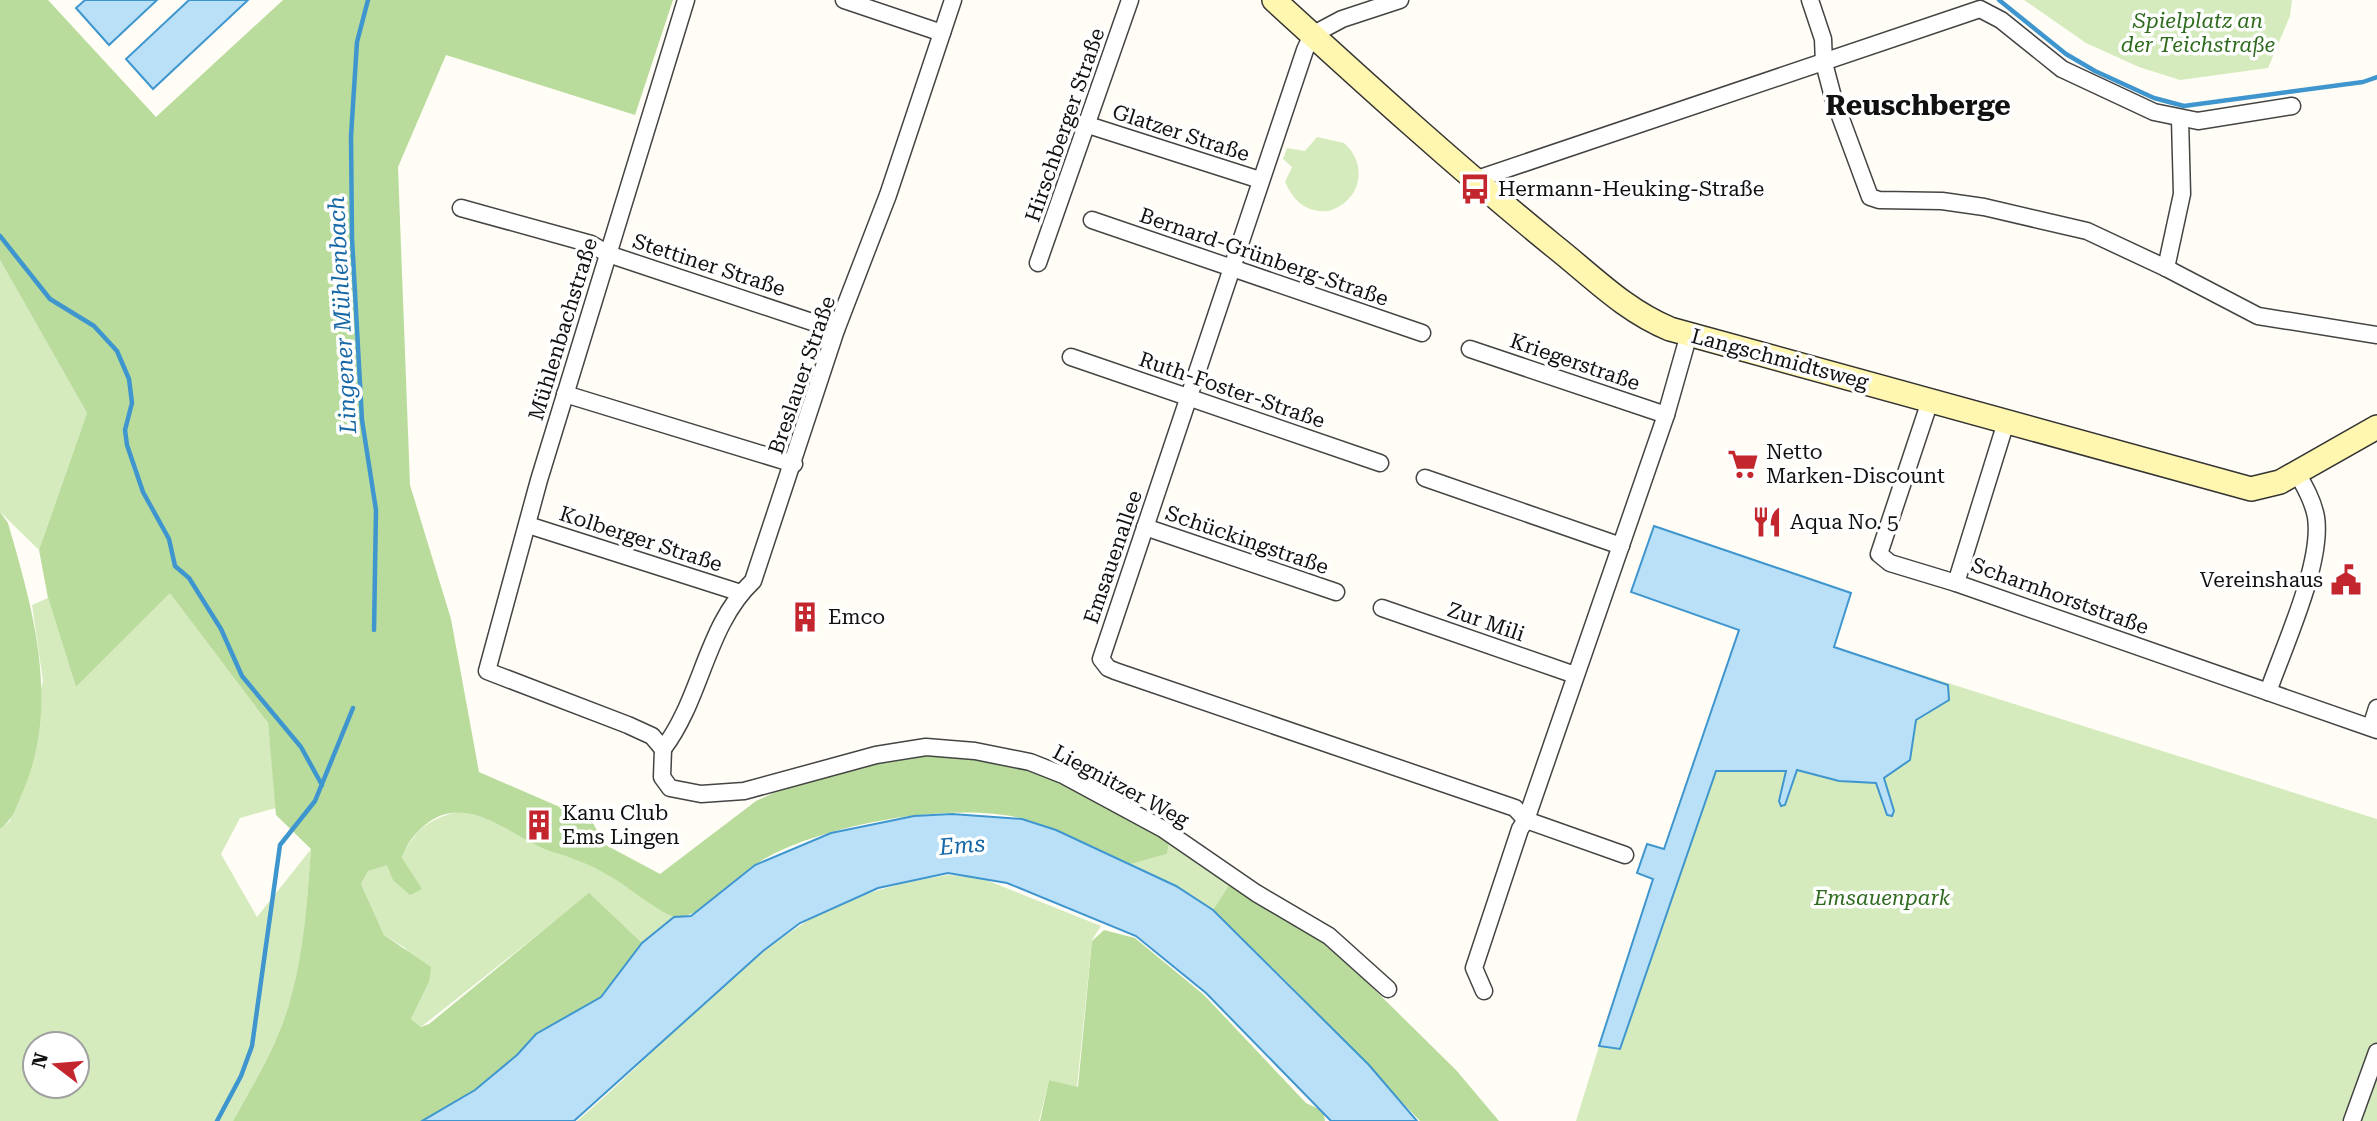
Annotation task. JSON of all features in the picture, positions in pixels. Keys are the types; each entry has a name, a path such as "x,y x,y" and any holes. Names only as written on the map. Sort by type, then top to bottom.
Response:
{"street":[{"name":"Mühlenbachstraße","path":"663,749 652,736 628,725 486,671 565,394 686,0"},
{"path":"844,0 942,33"},
{"name":"Breslauer Straße","path":"663,749 678,730 725,612 753,581 794,464 836,330 888,195 953,0"},
{"name":"Hirschberger Straße","path":"1038,263 1130,0"},
{"name":"Langschmidtsweg","path":"1274,0 1474,180 1645,319 1689,334 2251,489 2266,488 2297,473 2377,427"},
{"path":"1312,35 1342,19 1400,0"},
{"path":"1810,0 1823,39 1824,63 1833,97 1870,197 1879,200 1942,201 2087,231 2258,316 2377,335"},
{"path":"1474,180 1980,9 2001,20 2062,69 2154,112 2198,121 2292,106"},
{"name":"Emsauenallee","path":"1312,35 1260,180 1191,398 1101,659 1108,668 1515,808 1526,820"},
{"path":"2166,268 2182,194 2180,119"},
{"name":"Glatzer Straße","path":"1088,125 1260,180"},
{"name":"Stettiner Straße","path":"461,208 591,244 608,254 836,330"},
{"name":"Bernard-Grünberg-Straße","path":"1092,220 1422,333"},
{"path":"1484,991 1474,968 1520,828 1526,820 1666,415 1689,334"},
{"name":"Kriegerstraße","path":"1470,349 1666,415"},
{"name":"Ruth-Foster-Straße","path":"1072,357 1380,463"},
{"path":"565,394 794,464"},
{"path":"1930,401 1879,554 1890,563 1956,583"},
{"name":"Scharnhorststraße","path":"2006,422 1956,583 2374,728 2377,708"},
{"path":"2268,692 2316,551 2315,516 2310,497 2297,473"},
{"path":"1425,478 1621,546"},
{"name":"Kolberger Straße","path":"528,525 741,593"},
{"name":"Schückingstraße","path":"1145,527 1336,592"},
{"name":"Zur Mili","path":"1382,608 1576,675"},
{"name":"Liegnitzer Weg","path":"663,749 662,777 670,788 701,794 744,791 876,755 926,747 975,751 1030,762 1063,775 1163,829 1256,893 1329,936 1388,989"},
{"path":"1526,820 1625,855"},
{"path":"2351,1121 2377,1052"}],"green space":[{"path":"0,0 48,0 156,117 283,0 673,0 635,115 446,55 398,167 410,485 451,619 479,772 592,821 604,844 660,874 756,801 808,777 926,752 974,756 1030,766 1159,831 1169,843 1167,854 1131,864 1024,819 994,814 923,815 846,828 779,851 753,866 694,913 675,917 598,869 550,851 488,820 472,814 441,816 417,833 402,858 422,889 410,895 393,880 387,865 368,871 361,884 384,935 431,967 429,982 411,1019 421,1027 429,1024 589,893 642,943 601,997 536,1034 517,1055 475,1090 422,1121 233,1121 272,1049 289,1004 301,947 311,849 276,815 268,723 170,593 76,687 48,598 39,550 87,413 0,260"},
{"name":"Spielplatz an der Teichstraße","path":"2024,0 2292,0 2290,16 2268,68 2180,80 2139,67 2086,43"},
{"path":"1317,137 1344,143 1352,152 1359,172 1358,182 1348,199 1329,211 1314,210 1302,205 1285,182 1292,167 1283,159 1287,148 1305,151"},
{"path":"0,260 87,413 39,550 0,512"},
{"path":"0,512 8,523 34,622 41,689 35,756 15,811 0,829"},
{"name":"Emsauenpark","path":"1654,526 1851,593 1834,647 2377,819 2377,1121 1576,1121 1619,981 1739,630 1631,592"},
{"path":"170,592 268,723 276,808 240,818 221,854 257,917 311,849 308,888 298,966 284,1020 233,1121 0,1121 0,829 10,821 43,681 32,605 48,598 76,687"},
{"path":"462,811 491,820 552,851 592,864 674,917 642,943 589,894 421,1027 411,1019 429,982 405,948 384,935 361,884 368,871 388,864 421,889 402,859 407,849 425,826"},
{"path":"1169,843 1233,879 1213,910 1176,886 1131,864 1167,854"},
{"path":"949,875 981,878 1101,926 1092,940 1077,1087 1049,1080 1039,1121 577,1121 740,971 798,927 852,899 909,882"},
{"path":"1233,879 1320,936 1456,1070 1499,1121 1420,1121 1288,983 1213,910"},
{"path":"1104,930 1135,938 1204,995 1306,1103 1323,1111 1325,1121 1040,1121 1049,1080 1078,1087 1092,941"}],"water":[{"path":"85,0 157,0 109,45 76,8"},
{"path":"189,0 248,0 153,89 126,59"},
{"path":"1654,526 1851,593 1834,647 1948,685 1949,700 1916,720 1910,760 1884,778 1894,811 1892,816 1887,815 1876,783 1839,781 1797,770 1785,805 1781,806 1779,801 1786,771 1716,771 1620,1049 1599,1046 1653,879 1637,873 1647,844 1664,849 1739,630 1631,592"},
{"name":"Ems","path":"952,814 1022,819 1056,830 1176,886 1213,910 1369,1065 1417,1121 1331,1121 1206,993 1136,936 1007,883 948,873 878,888 800,923 763,951 574,1121 422,1121 475,1090 517,1055 536,1034 601,997 642,943 674,917 691,916 755,865 831,833 914,816"}],"waterway":[{"name":"Lingener Mühlenbach","path":"368,0 357,42 351,136 352,238 362,420 376,510 374,630"},
{"path":"1999,0 2066,54 2095,71 2154,98 2184,106 2363,82 2377,77"},
{"path":"0,236 50,299 94,326 117,351 129,379 132,403 125,430 127,445 143,492 169,539 175,566 189,578 221,629 242,676 301,747 322,785"},
{"name":"Lingener Mühlenbach","path":"217,1121 241,1076 252,1046 280,845 315,801 353,708"}],"place":[{"name":"Hermann-Heuking-Straße","path":"1475,189"},
{"name":"Netto Marken-Discount","path":"1743,464"},
{"name":"Aqua No. 5","path":"1767,522"},
{"name":"Vereinshaus","path":"2346,580"},
{"name":"Emco","path":"805,617"},
{"name":"Kanu Club Ems Lingen","path":"539,825"}],"district":[{"name":"Reuschberge","path":"1918,105"}]}
